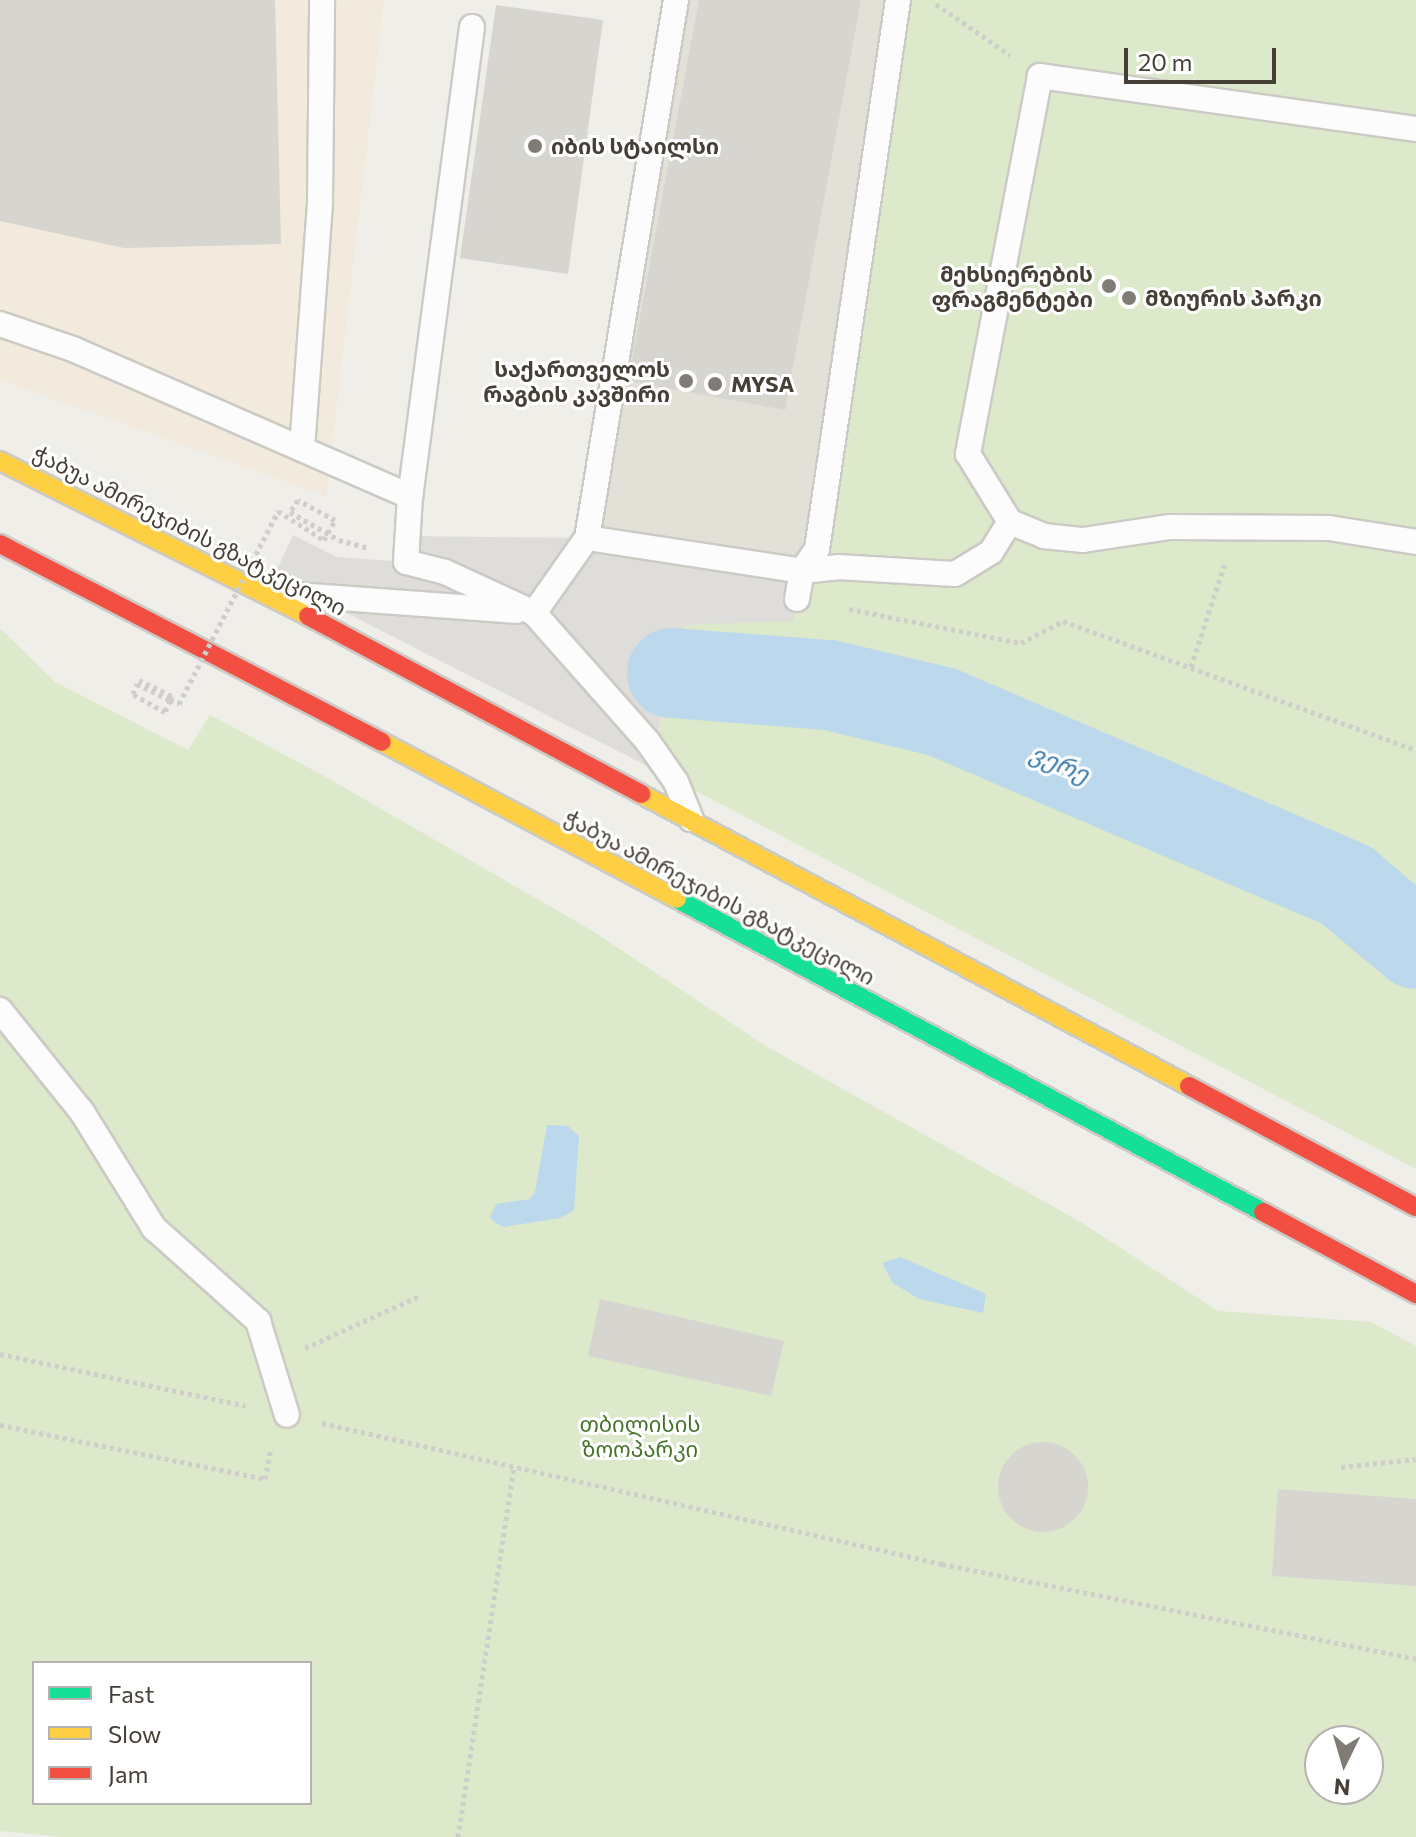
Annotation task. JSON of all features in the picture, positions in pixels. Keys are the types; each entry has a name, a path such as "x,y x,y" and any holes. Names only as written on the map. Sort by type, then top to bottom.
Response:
{"main road":[{"name":"ჭაბუა ამირეჯიბის გზატკეცილი","path":"0,461 263,592 1416,1207"},
{"name":"ჭაბუა ამირეჯიბის გზატკეცილი","path":"0,544 227,659 1416,1294"}],"lane":[{"path":"302,449 320,202 322,0"},
{"path":"534,613 587,538 676,0"},
{"path":"797,599 802,571 817,549 898,0"},
{"path":"472,27 410,496 406,562 445,572 534,613 648,742 676,782 692,821"},
{"path":"1416,129 1040,76 968,454 1010,522 1044,536 1083,540 1170,527 1329,528 1416,542"},
{"path":"0,324 73,349 410,496"},
{"path":"587,538 802,571 838,567 955,574 991,552 1010,522"},
{"path":"263,592 534,613"},
{"path":"0,1010 82,1112 154,1228 258,1321 283,1414"}],"path":[{"path":"931,0 1040,76"},
{"path":"139,680 172,696 170,700 165,712 133,694 137,684 170,700 179,704 278,511 324,540 329,530 335,520 298,500 290,512 315,526 327,533 339,540"},
{"path":"1191,667 1237,528"},
{"path":"797,599 1021,643 1063,621 1416,750"},
{"path":"271,1362 419,1296"},
{"path":"0,1354 283,1414 942,1564 1416,1659"},
{"path":"0,1425 265,1479 283,1414"},
{"path":"1341,1467 1416,1459"},
{"path":"458,1837 514,1466"}],"shaded area":[{"path":"0,0 384,0 326,496 0,380"},
{"path":"676,0 886,0 802,571 587,538"},
{"path":"293,535 337,557 406,562 409,536 587,538 802,571 794,621 685,625 649,767 274,576"}],"green space":[{"name":"მზიურის პარკი","path":"886,0 1416,0 1416,1169 650,767 685,625 794,620"},
{"name":"თბილისის ზოოპარკი","path":"0,628 55,682 188,750 210,715 324,776 591,930 766,1046 1079,1221 1218,1311 1371,1322 1416,1346 1416,1837 62,1837 0,1831"}],"water":[{"path":"547,1125 568,1126 579,1136 574,1210 560,1218 504,1227 495,1223 490,1217 496,1204 530,1199 535,1192"},
{"path":"900,1257 986,1294 983,1313 919,1299 893,1283 882,1263"}],"building":[{"path":"0,0 275,0 281,244 124,248 0,221"},
{"path":"699,0 861,0 785,410 628,381"},
{"path":"496,5 603,20 568,274 460,258"},
{"path":"600,1299 784,1341 771,1396 588,1356"},
{"path":"1043,1442 1060,1446 1075,1455 1084,1470 1088,1487 1084,1504 1075,1519 1060,1528 1043,1532 1026,1528 1011,1519 1002,1504 998,1487 1002,1470 1011,1455 1026,1446"},
{"path":"1278,1489 1416,1499 1416,1586 1272,1576"}],"waterway":[{"name":"ვერე","path":"672,673 829,685 942,712 1347,886 1416,944"}],"traffic: fast":[{"path":"677,899 1263,1212"}],"traffic: slow":[{"path":"0,461 308,616"},
{"path":"382,742 677,899"},
{"path":"641,794 1189,1086"}],"traffic: jam":[{"path":"0,544 382,742"},
{"path":"308,616 641,794"},
{"path":"1189,1086 1416,1207"},
{"path":"1263,1212 1416,1294"}],"place":[{"name":"იბის სტაილსი","path":"535,146"},
{"name":"მეხსიერების ფრაგმენტები","path":"1109,286"},
{"name":"მზიურის პარკი","path":"1129,298"},
{"name":"საქართველოს რაგბის კავშირი","path":"686,381"},
{"name":"MYSA","path":"715,384"}]}
